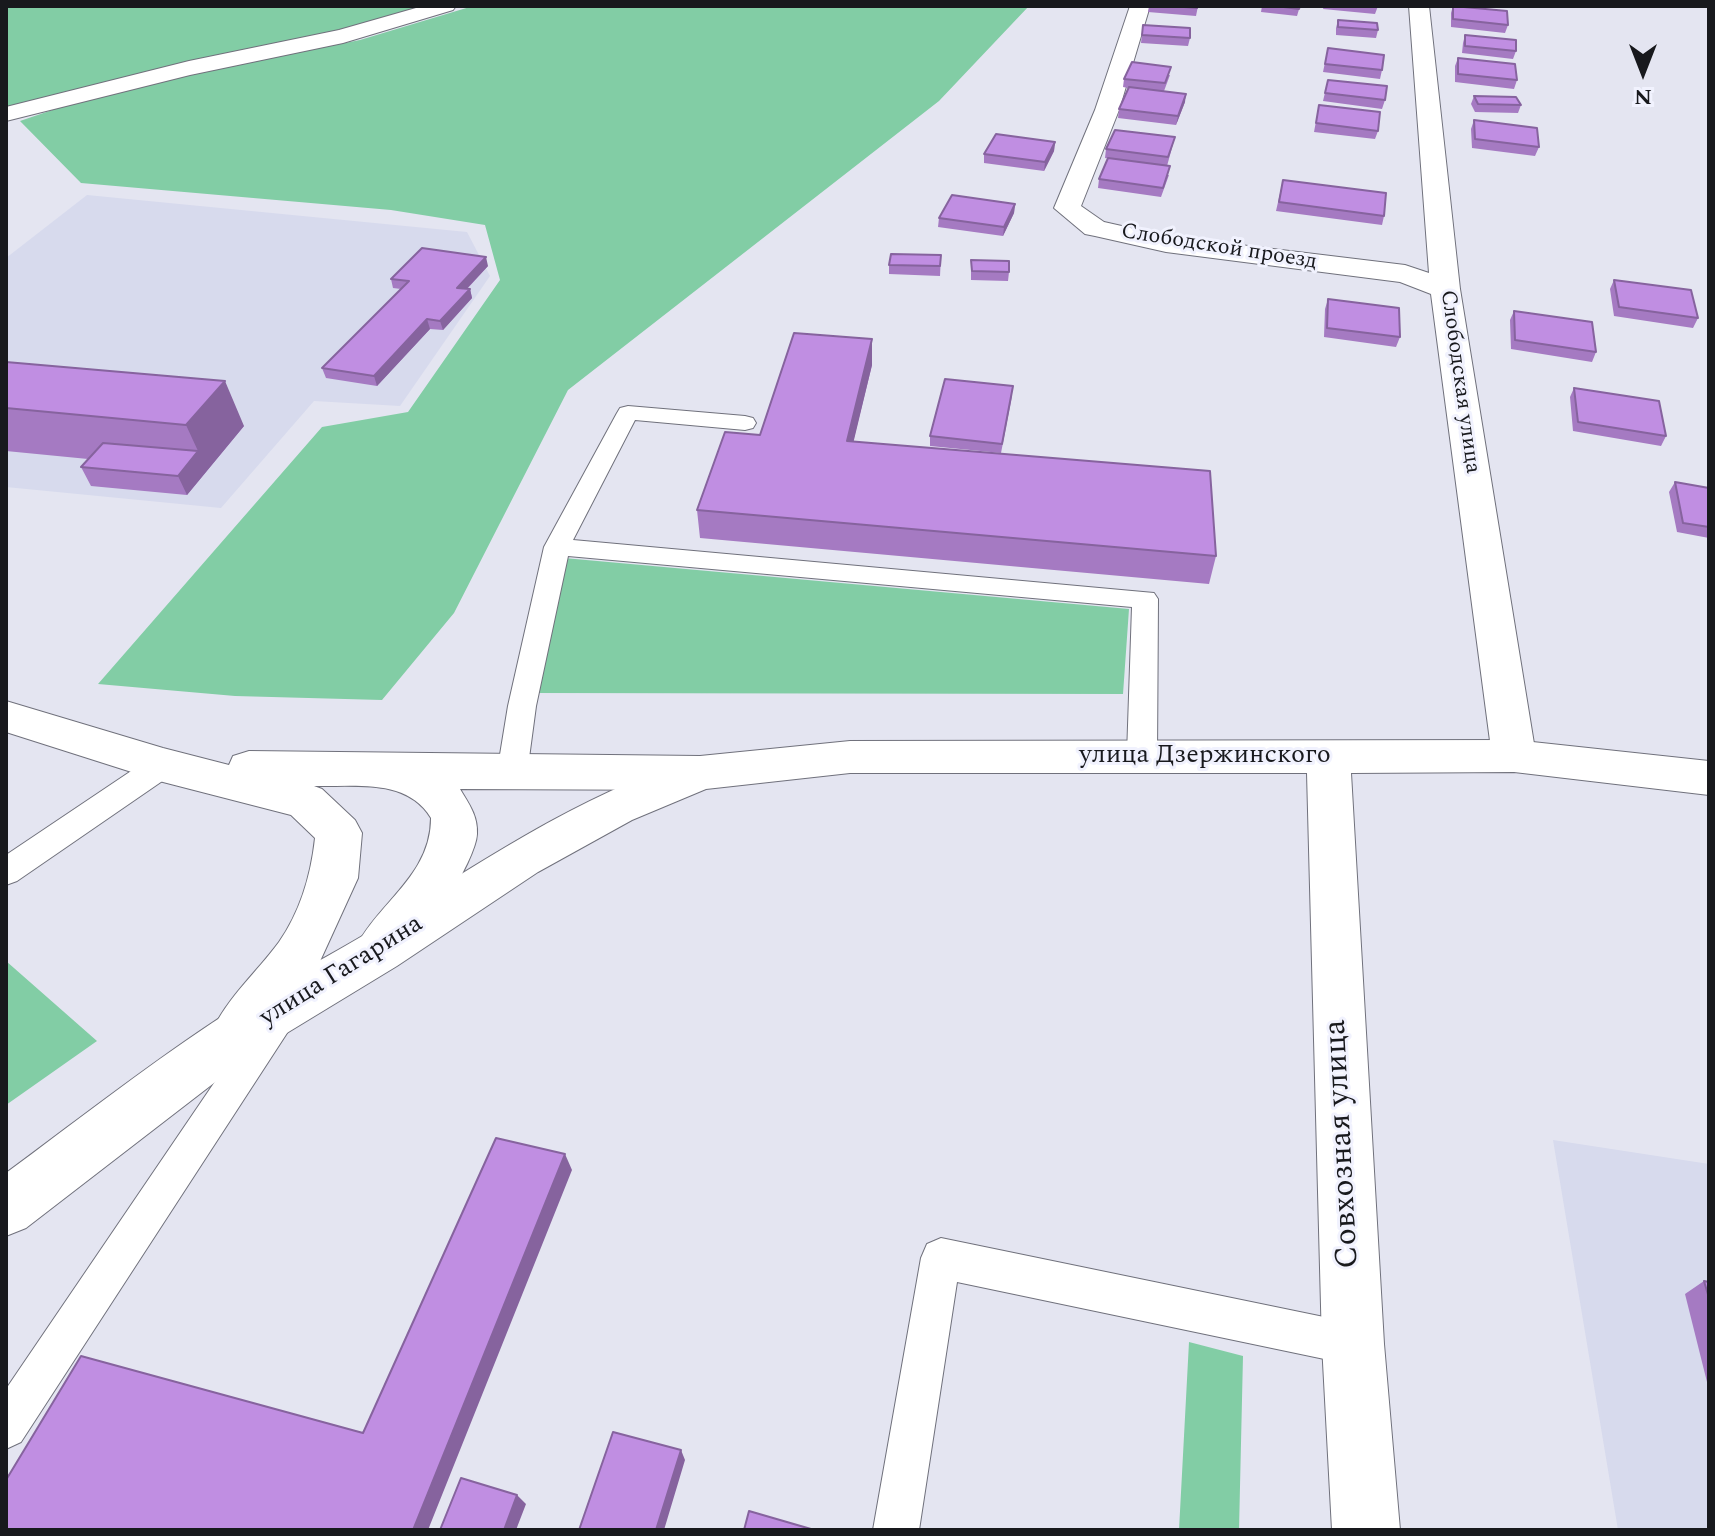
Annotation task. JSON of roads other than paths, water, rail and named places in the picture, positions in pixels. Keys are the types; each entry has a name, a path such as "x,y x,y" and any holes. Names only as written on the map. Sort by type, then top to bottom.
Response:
{"street":[{"path":"6,114 189,68 343,36 446,6"},
{"name":"Слободской проезд","path":"1140,6 1107,110 1067,208 1095,228 1166,244 1405,274 1445,289"},
{"name":"Слободская улица","path":"1419,6 1445,289 1514,756"},
{"path":"6,716 163,765 306,801 339,833 334,878 298,955 231,1039"},
{"name":"улица Дзержинского","path":"700,773 850,757 1514,756 1709,778"},
{"name":"Совхозная улица","path":"1328,758 1353,1344 1366,1530"},
{"path":"163,765 404,772 700,773"},
{"path":"379,951 440,874 455,844 454,818 446,802 404,772"},
{"name":"улица Гагарина","path":"6,1208 231,1039 379,951 521,859 616,808 700,773"}],"lane":[{"path":"512,773 522,706 557,547 628,413 745,423"},
{"path":"557,547 1145,599 1142,755"},
{"path":"6,872 163,765"},
{"path":"6,1427 284,1008"},
{"path":"896,1530 941,1258 1353,1344"}]}
